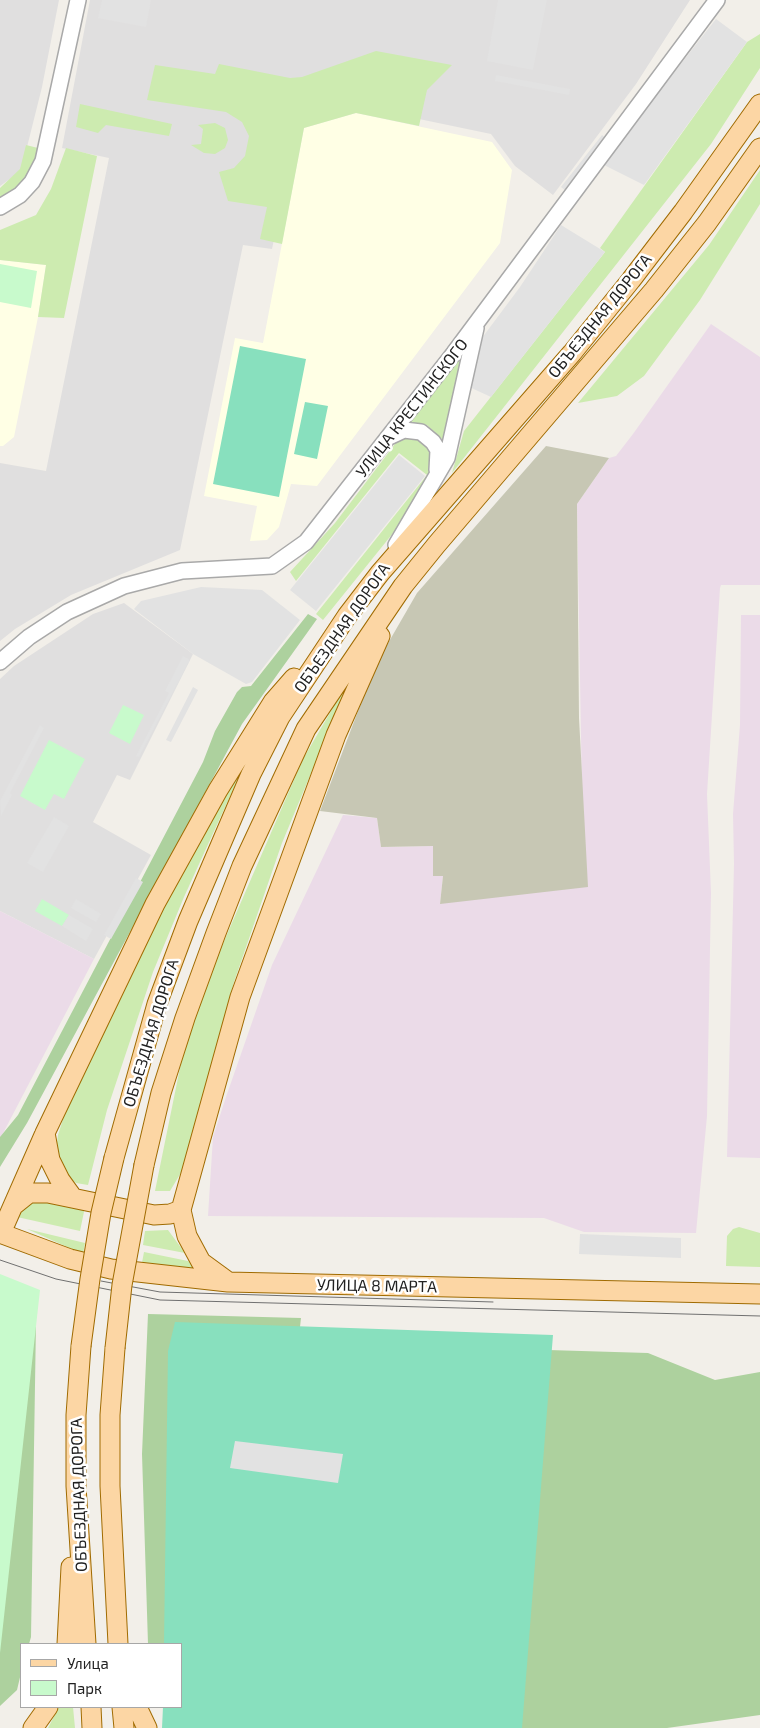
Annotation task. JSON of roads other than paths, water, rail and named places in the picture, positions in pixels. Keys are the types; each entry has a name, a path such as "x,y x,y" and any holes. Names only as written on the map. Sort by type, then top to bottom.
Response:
{"main road":[{"name":"ОБЪЕЗДНАЯ ДОРОГА","path":"86,1643 76,1486 76,1414 81,1346 93,1260 114,1158 157,1004 218,850 251,774 280,717 347,616 380,573 572,353 619,295 683,212 760,104"},
{"name":"ОБЪЕЗДНАЯ ДОРОГА","path":"118,1643 110,1486 110,1415 115,1348 133,1218 161,1093 185,1018 242,866 306,730 403,586 449,529 654,290 707,223 760,148"},
{"path":"228,1282 201,1262 187,1236 181,1210 240,996 336,735 403,586"},
{"path":"1,1233 45,1133 156,904 218,790 273,702 347,616"},
{"path":"45,1133 50,1160 60,1180 73,1198"},
{"path":"14,1205 29,1193 48,1193 154,1215 170,1214 181,1210"},
{"name":"УЛИЦА 8 МАРТА","path":"1,1233 70,1259 111,1269 228,1282 760,1294"},
{"path":"67,1643 76,1486"},
{"path":"33,1728 47,1708"},
{"path":"91,1708 92,1728"},
{"path":"122,1708 124,1728"},
{"path":"137,1708 147,1728"}],"street":[{"path":"0,207 20,195 32,182 43,161 55,113 78,0"},
{"name":"УЛИЦА КРЕСТИНСКОГО","path":"0,662 28,637 67,612 124,586 182,571 272,566 306,542 478,322 717,0"},
{"path":"380,573 436,480 447,458 478,322"},
{"path":"388,438 404,430 414,430 427,437 438,450 436,480"}],"tram line":[{"path":"0,1260 56,1279 160,1300 760,1316"},
{"path":"101,1281 160,1292 493,1302"}]}
